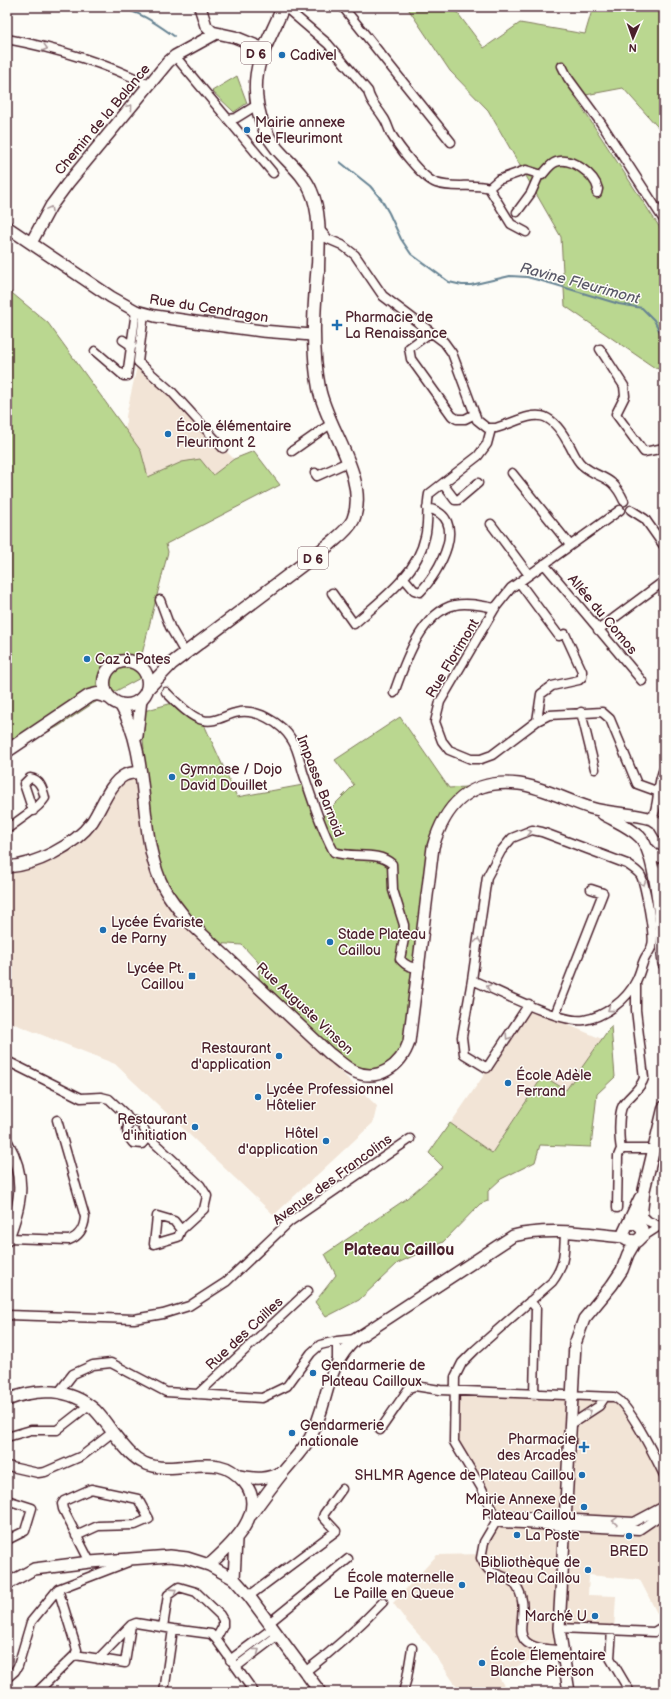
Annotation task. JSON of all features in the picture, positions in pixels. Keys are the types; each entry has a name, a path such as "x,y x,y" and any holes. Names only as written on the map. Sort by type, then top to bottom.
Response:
{"main road":[{"path":"200,7 206,26 215,34 235,37 261,48"},
{"name":"D 6","path":"144,694 171,664 272,589 346,530 355,513 356,500 352,474 331,422 321,346 316,206 312,191 308,184 276,148 263,127 252,88 251,77 275,7"},
{"name":"D 6","path":"261,48 284,7"},
{"name":"Chemin de la Balance","path":"31,243 52,206 68,184 149,85 175,56 215,34"},
{"name":"Rue du Cendragon","path":"7,227 111,297 140,312 262,331 312,336"},
{"name":"D 6","path":"312,336 318,264"},
{"path":"312,336 317,340 322,389 331,422"},
{"path":"7,743 87,691 104,678 110,666 122,661 135,662 141,666 147,677 144,694 128,705 120,704 108,697 97,694 89,696 7,751"},
{"name":"D 6","path":"141,666 155,668 171,664"},
{"path":"104,678 105,691 108,697"},
{"name":"Rue Auguste Vinson","path":"136,751 144,694"},
{"name":"Rue Auguste Vinson","path":"120,704 132,728 151,851 160,880 171,900 187,920 330,1054 352,1071 364,1074 376,1075 389,1070 405,1054 409,1042 420,967 433,848 438,829 444,817 462,797 483,786 520,784 592,808 649,818"},
{"path":"7,867 29,863 50,854 69,843 91,823 115,783 125,775 140,772"},
{"name":"Rue Auguste Vinson","path":"592,808 635,832 648,849 661,915"},
{"path":"635,832 640,821 649,818 658,823 664,833"},
{"path":"648,849 655,856 664,857"},
{"name":"Rue Auguste Vinson","path":"664,867 661,915 657,946 664,964"},
{"path":"569,1692 559,1628 574,1356 578,1333 586,1316 612,1285 622,1270 628,1254 664,1107"},
{"path":"7,1143 16,1162 20,1184 18,1208 7,1239"},
{"path":"633,1233 641,1214 644,1190"},
{"path":"209,1565 236,1540 250,1515 284,1470 299,1454 312,1433 318,1419 329,1379 338,1361 356,1339 513,1236 536,1232 602,1234 633,1233"},
{"path":"7,1400 22,1394 41,1390 59,1392 73,1396 89,1405 132,1456 154,1467 166,1469 204,1465 220,1466 239,1476 262,1479 275,1476 284,1470"},
{"path":"239,1476 249,1488 252,1495 250,1515"},
{"path":"234,1579 236,1540"},
{"path":"7,1584 34,1569 90,1562 138,1558 179,1557 209,1565 234,1579 249,1596 306,1671 320,1692"}],"street":[{"path":"284,7 328,44 368,91 370,101 383,116 390,132 405,153 430,180 438,184 451,186 460,185 489,188 498,180 526,170 539,175"},
{"path":"343,7 451,142"},
{"path":"7,39 90,62 149,85"},
{"path":"175,56 273,173"},
{"path":"562,66 568,78 601,123 664,220"},
{"path":"229,119 236,118 257,103"},
{"path":"517,212 531,193 539,175 554,162 563,162 578,166 592,176 596,182 598,189 597,193"},
{"path":"489,188 511,224 526,232"},
{"path":"317,227 328,239 342,245 355,255 383,296 444,342 452,353 474,414 483,426 492,429 538,414 549,418 560,429 580,463 609,480 618,488 624,501 630,503 631,510"},
{"path":"317,249 328,245 342,245"},
{"path":"96,352 124,376 127,376 140,312"},
{"path":"140,312 138,362 172,392 223,448"},
{"path":"431,332 409,348 411,358 452,416 457,419 466,419 474,414"},
{"path":"123,340 132,346"},
{"path":"600,349 624,386 625,396 616,414 644,452 664,448"},
{"path":"292,451 331,422"},
{"path":"332,593 354,624 403,578 410,569 423,545 426,536 429,494 444,484 483,450 492,429"},
{"path":"315,473 317,476 348,462"},
{"path":"512,473 570,545"},
{"path":"444,484 455,500 458,500 478,483"},
{"path":"624,501 620,510 625,513 631,510"},
{"path":"403,578 414,590 420,592 435,574 446,552 449,536 448,526 443,515 438,510 427,508"},
{"name":"Rue Florimont","path":"620,510 511,588 495,608 440,702 435,722 438,732 449,750 471,759 481,759 492,755 537,721 549,715 598,711 607,715 637,784 659,792"},
{"path":"631,510 646,518 664,546"},
{"path":"490,524 529,575"},
{"name":"Allée du Comos","path":"544,564 642,681"},
{"path":"598,630 664,581"},
{"path":"519,582 559,636 565,634 582,671 582,677 579,680 552,686 541,694 537,721"},
{"path":"160,600 170,627 185,653"},
{"path":"394,693 410,649 431,620 439,613 451,606 462,604 495,608"},
{"name":"Impasse Barnoid","path":"166,692 176,702 202,720 210,721 236,712 253,713 277,724 285,731 293,741 307,784 334,852 349,856 378,856 387,859 392,864 393,890 404,925 404,939 400,959 405,964 413,968 420,967"},
{"path":"581,712 595,769"},
{"path":"649,818 657,805 660,781 664,769"},
{"path":"7,829 33,811"},
{"path":"472,980 574,1021 601,1015 613,1007 630,990 636,981 644,959 657,946 651,931 644,887 636,870 627,864 542,832 532,830 512,838 500,851 489,870 462,1037 464,1054 487,1068 529,1004"},
{"path":"556,1015 602,893 591,889"},
{"path":"651,931 661,915"},
{"path":"622,1149 619,1141 621,1112 623,1106 643,1083 644,1078 636,1010 636,981"},
{"path":"7,1061 81,1098 101,1097 109,1099 126,1115 130,1121"},
{"path":"7,1239 69,1240 75,1238 82,1230 85,1217 57,1120"},
{"path":"130,1121 135,1121 142,1125 148,1137 200,1185 207,1196 204,1209 181,1230"},
{"path":"130,1121 128,1125 128,1134 133,1143 142,1144 148,1137"},
{"name":"Avenue des Francolins","path":"7,1315 134,1319 163,1314 189,1306 226,1282 289,1222 410,1139"},
{"path":"622,1149 654,1150 664,1141"},
{"path":"617,1208 618,1156 622,1149"},
{"path":"641,1214 648,1221 661,1225"},
{"path":"633,1233 661,1225"},
{"path":"565,1233 564,1260 561,1271 552,1282 462,1363 455,1377 454,1442 481,1487 497,1520 502,1523 638,1520 664,1506"},
{"name":"Rue des Cailles","path":"198,1394 308,1291"},
{"path":"530,1301 536,1308 534,1395"},
{"path":"59,1392 73,1374 93,1365 111,1363 166,1392 262,1398 275,1393 292,1381 311,1353 320,1345 356,1339"},
{"path":"337,1341 338,1361"},
{"path":"218,1376 214,1384 216,1388 225,1395"},
{"path":"380,1430 409,1388 415,1386 454,1391 614,1397 622,1402 644,1437 664,1475"},
{"path":"570,1425 599,1406 605,1397"},
{"path":"7,1437 31,1430 57,1430 89,1405"},
{"path":"7,1466 38,1473 45,1472 82,1456 113,1432"},
{"path":"76,1536 98,1526 135,1525 149,1519 138,1499 91,1489 64,1501 62,1504 76,1536 90,1562"},
{"path":"249,1596 336,1531 323,1517 342,1489"},
{"path":"7,1500 32,1508 25,1531 7,1540"},
{"path":"565,1522 639,1530 664,1513"},
{"path":"497,1520 484,1542 481,1558 490,1571 514,1582 520,1592 522,1600 522,1633 528,1645 535,1648 562,1650"},
{"path":"638,1520 639,1530"},
{"path":"7,1678 18,1666 31,1622 58,1589 138,1558"},
{"path":"236,1667 273,1629 348,1560"},
{"path":"163,1627 168,1595 180,1587 196,1592 220,1615 223,1620 223,1626 216,1639"},
{"path":"39,1692 75,1655 77,1650 58,1589"},
{"path":"306,1671 354,1632 383,1602"},
{"path":"98,1659 131,1625 136,1623 211,1634 254,1692"},
{"path":"75,1655 125,1663 131,1625"},
{"path":"559,1628 654,1632 664,1626"},
{"path":"164,1692 172,1629"},
{"path":"230,1660 273,1629"},
{"path":"612,1630 610,1658 630,1692"},
{"path":"403,1692 412,1648"}],"shaded area":[{"name":"École élémentaire Fleurimont 2","path":"138,362 234,459 213,476 182,462 146,478 125,468 126,416"},
{"path":"140,772 160,880 326,1058 377,1106 373,1123 274,1215 115,1064 7,1021 7,867 29,863 85,830 115,783"},
{"name":"École Adèle Ferrand","path":"530,1009 602,1039 566,1090 543,1076 492,1153 450,1124"},
{"path":"454,1391 618,1399 664,1475 664,1622 662,1623 640,1580 589,1575 588,1595 616,1596 614,1630 559,1628 562,1650 550,1650 498,1676 508,1692 464,1692 455,1684 429,1646 408,1623 393,1603 437,1555 481,1554 497,1520 454,1442"}],"green space":[{"path":"407,7 453,7 484,48 520,23 585,34 593,7 664,7 664,134 623,88 575,97 664,234 664,370 655,368 565,306 561,237 488,110 450,71"},
{"path":"237,76 247,103 234,112 212,91"},
{"path":"7,289 48,323 141,451 148,477 182,462 200,459 213,475 234,459 254,451 280,485 166,544 168,552 142,654 144,676 92,704 59,726 7,754"},
{"path":"176,702 202,720 237,797 303,785 320,819 354,785 335,760 400,717 449,788 483,786 471,791 438,829 409,1042 389,1070 352,1071 260,988 258,962 242,945 213,943 160,880 136,751 144,749 144,711"},
{"path":"611,1026 615,1077 597,1094 591,1147 540,1145 535,1162 501,1179 488,1191 488,1201 480,1204 443,1242 398,1263 359,1300 326,1317 315,1302 336,1275 325,1254 406,1199 443,1167 429,1153 450,1123 492,1153 543,1076 566,1090"}],"waterway":[{"name":"Ravine Fleurimont","path":"28,7 50,10 106,7 125,9 147,18 174,36"},
{"name":"Ravine Fleurimont","path":"340,162 370,186 381,199 401,239 411,254 449,282 462,285 471,285 510,276 527,277 619,304 642,308 654,320 664,340"}],"place":[{"name":"Cadivel","path":"282,55"},
{"name":"Mairie annexe de Fleurimont","path":"247,130"},
{"name":"Pharmacie de La Renaissance","path":"337,325"},
{"name":"École élémentaire Fleurimont 2","path":"168,434"},
{"name":"Caz à Pates","path":"87,659"},
{"name":"Gymnase / Dojo David Douillet","path":"172,777"},
{"name":"Lycée Évariste de Parny","path":"103,930"},
{"name":"Stade Plateau Caillou","path":"330,942"},
{"name":"Lycée Pt. Caillou","path":"192,976"},
{"name":"Restaurant d'application","path":"279,1056"},
{"name":"École Adèle Ferrand","path":"508,1083"},
{"name":"Lycée Professionnel Hôtelier","path":"258,1097"},
{"name":"Restaurant d'initiation","path":"195,1127"},
{"name":"Hôtel d'application","path":"326,1141"},
{"name":"Gendarmerie de Plateau Cailloux","path":"313,1373"},
{"name":"Gendarmerie nationale","path":"292,1433"},
{"name":"Pharmacie des Arcades","path":"584,1447"},
{"name":"SHLMR Agence de Plateau Caillou","path":"582,1475"},
{"name":"Mairie Annexe de Plateau Caillou","path":"584,1507"},
{"name":"La Poste","path":"517,1535"},
{"name":"BRED","path":"629,1536"},
{"name":"Bibliothèque de Plateau Caillou","path":"588,1570"},
{"name":"École maternelle Le Paille en Queue","path":"462,1585"},
{"name":"Marché U","path":"595,1616"},
{"name":"École Élementaire Blanche Pierson","path":"482,1663"}],"district":[{"name":"Plateau Caillou","path":"399,1249"}]}
